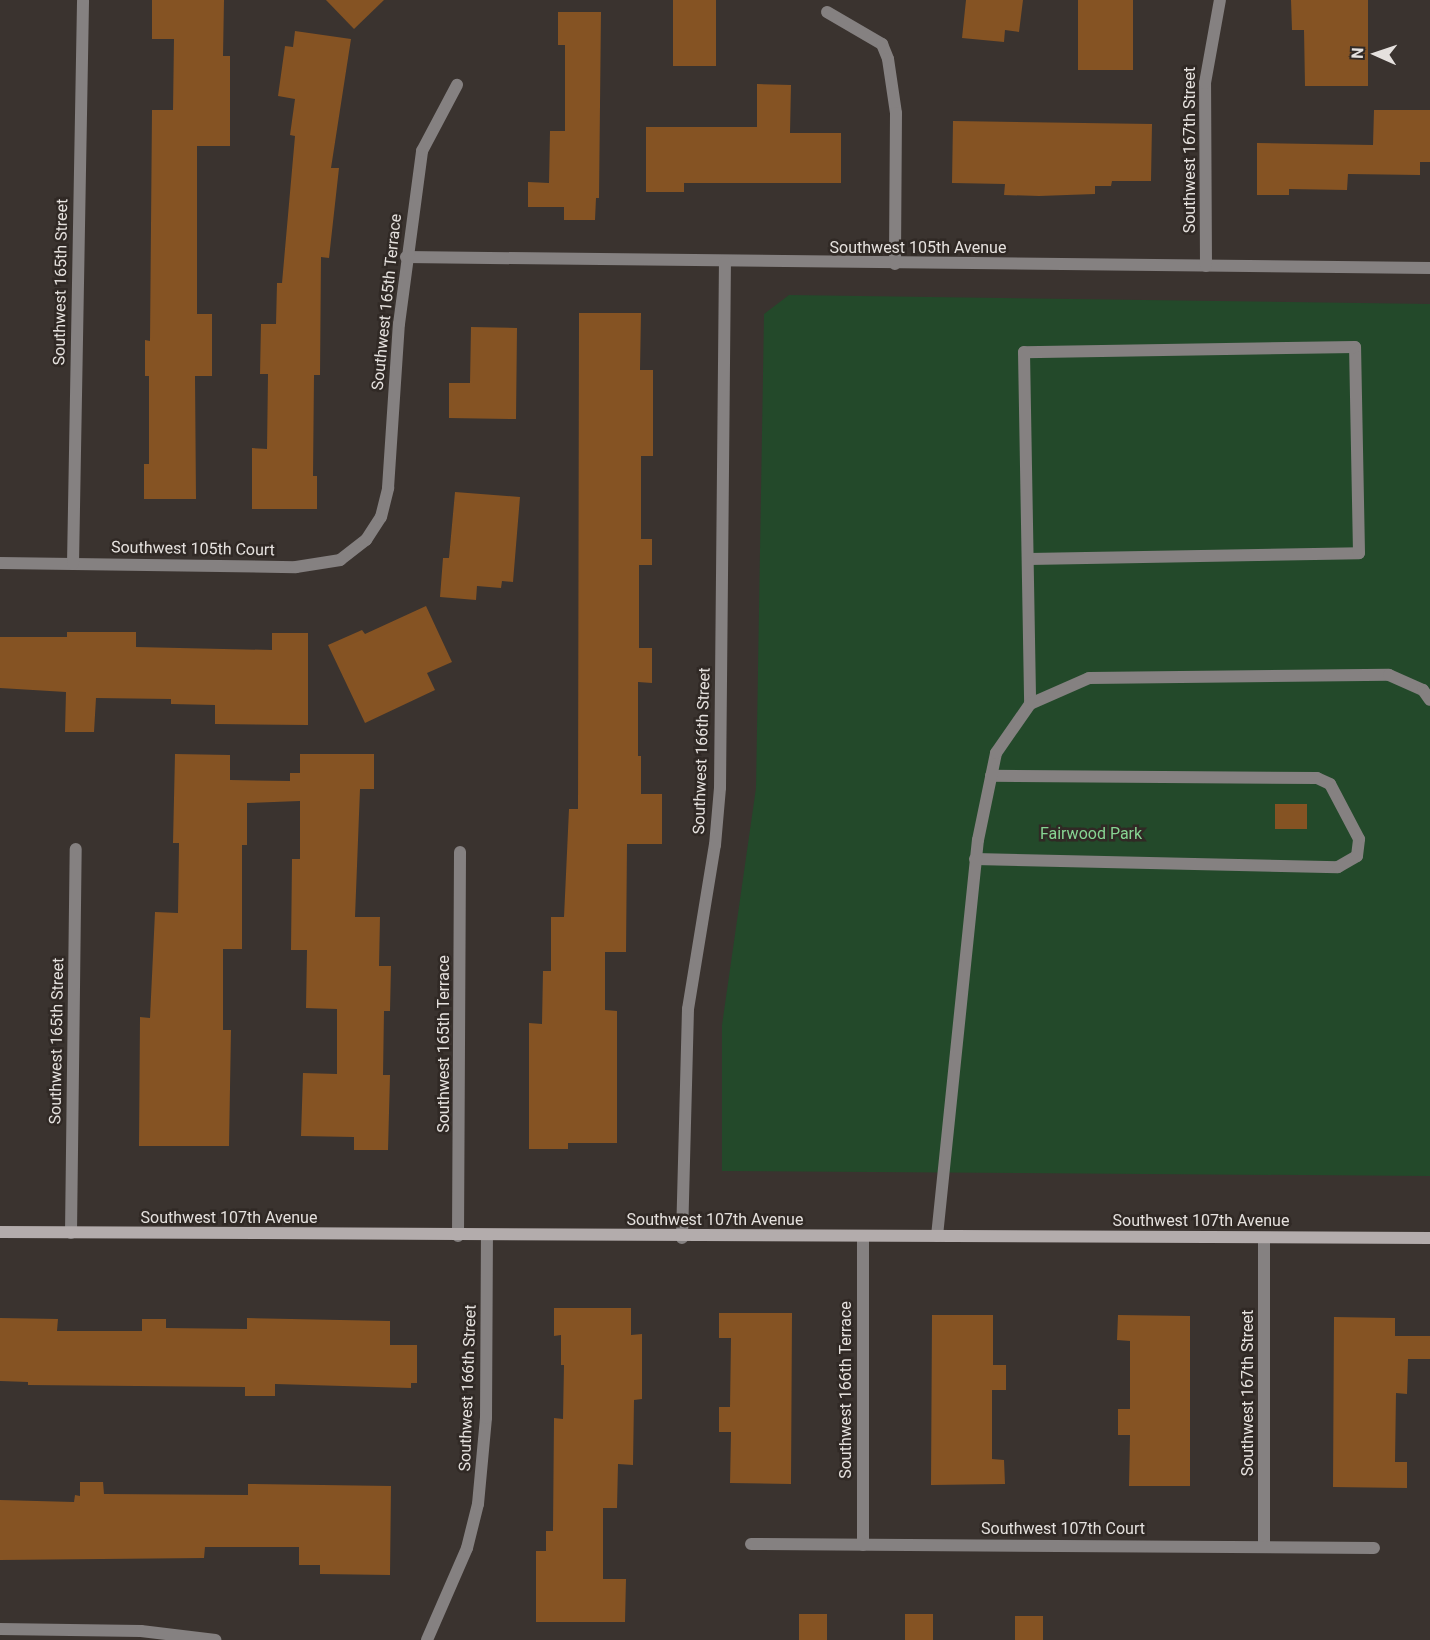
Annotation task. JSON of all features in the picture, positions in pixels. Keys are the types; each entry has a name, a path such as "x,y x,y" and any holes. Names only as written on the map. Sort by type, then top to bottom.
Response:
{"street":[{"name":"Southwest 165th Street","path":"73,564 82,0"},
{"name":"Southwest 167th Street","path":"1206,266 1205,83 1220,0"},
{"path":"827,12 882,44 888,59 895,95 895,264"},
{"name":"Southwest 165th Terrace","path":"374,530 388,488 406,257 422,151 457,85"},
{"name":"Southwest 105th Avenue","path":"406,257 1430,268"},
{"name":"Southwest 166th Street","path":"682,1238 688,1010 720,789 725,262"},
{"path":"1029,559 1359,553 1355,346 1024,352 1030,704"},
{"name":"Southwest 105th Court","path":"0,563 320,565 340,560 355,550 374,530"},
{"path":"937,1236 975,859 996,753 1030,704 1089,678 1389,675 1423,690 1430,700"},
{"path":"975,859 1338,867 1357,856 1359,839 1330,783 1317,778 991,776"},
{"name":"Southwest 165th Street","path":"71,1233 76,849"},
{"name":"Southwest 165th Terrace","path":"458,1236 460,852"},
{"name":"Southwest 107th Avenue","path":"0,1232 682,1238 862,1236 1430,1238"},
{"name":"Southwest 166th Street","path":"428,1640 467,1548 478,1504 486,1418 487,1236"},
{"name":"Southwest 166th Terrace","path":"862,1236 863,1545"},
{"name":"Southwest 167th Street","path":"1264,1239 1264,1547"},
{"name":"Southwest 107th Court","path":"751,1544 1374,1548"},
{"path":"0,1629 141,1631 215,1640"}],"green space":[{"name":"Fairwood Park","path":"789,295 1430,304 1430,1176 722,1171 722,1025 756,788 764,314"}],"building":[{"path":"152,0 224,0 223,56 230,56 230,146 197,146 197,314 212,314 212,376 195,376 196,499 144,499 144,464 149,464 149,376 145,376 145,340 150,341 152,110 173,110 174,39 152,39"},
{"path":"326,0 384,0 354,29"},
{"path":"673,0 716,0 716,66 673,66"},
{"path":"966,0 1023,0 1019,32 1005,30 1004,42 962,38"},
{"path":"1078,0 1133,0 1133,70 1078,70"},
{"path":"1291,0 1368,0 1368,86 1305,86 1304,30 1292,30"},
{"path":"558,12 601,12 599,198 596,198 595,220 564,220 564,207 528,207 528,182 549,183 550,131 565,131 565,45 558,45"},
{"path":"295,31 351,39 331,168 339,168 329,258 321,257 320,375 314,375 313,476 317,476 317,509 252,509 252,448 267,449 268,374 260,374 261,324 276,324 277,283 282,283 295,136 290,135 295,99 278,96 285,46 293,47"},
{"path":"757,84 791,85 790,133 841,133 841,183 684,183 684,192 646,192 646,127 757,127"},
{"path":"1374,110 1430,110 1430,162 1420,162 1420,175 1348,174 1347,190 1289,189 1289,195 1257,195 1257,143 1373,145"},
{"path":"953,121 1152,124 1151,181 1112,181 1111,186 1095,186 1095,194 1039,196 1004,195 1005,184 952,183"},
{"path":"579,313 641,313 640,370 653,370 653,456 641,456 641,539 652,539 652,565 639,565 639,648 652,648 652,683 638,682 638,756 641,756 641,794 662,794 662,844 627,844 626,952 605,952 605,1010 617,1011 617,1143 568,1143 568,1149 529,1149 529,1023 542,1024 543,971 551,971 551,917 564,917 569,809 578,809"},
{"path":"471,327 517,328 516,419 449,418 449,383 470,383"},
{"path":"455,492 520,497 513,582 502,581 501,588 477,586 476,600 440,597 443,558 449,558"},
{"path":"426,606 452,662 427,673 435,690 365,723 328,645 362,630 365,634"},
{"path":"67,632 136,632 136,647 272,650 272,633 308,633 308,725 215,724 215,705 171,704 171,699 96,698 94,732 65,732 66,692 0,688 0,637 67,637"},
{"path":"175,754 230,755 230,780 290,781 290,773 300,773 300,754 374,754 374,789 360,789 355,917 380,917 379,966 391,966 390,1011 384,1011 383,1075 390,1075 388,1150 354,1150 354,1137 301,1136 303,1073 337,1074 337,1009 306,1008 307,950 291,950 292,859 300,859 300,801 247,803 247,845 242,845 242,949 223,949 223,1030 231,1030 229,1146 139,1146 140,1017 150,1018 155,912 178,913 179,843 173,843"},
{"path":"1275,804 1307,804 1307,829 1275,829"},
{"path":"554,1308 631,1308 631,1335 642,1334 642,1399 634,1400 633,1465 618,1464 617,1508 603,1508 603,1579 626,1579 625,1622 536,1622 536,1551 546,1551 546,1531 553,1531 554,1418 563,1419 564,1365 561,1365 561,1335 554,1336"},
{"path":"719,1313 792,1313 791,1484 730,1483 731,1432 719,1432 719,1407 730,1407 731,1338 719,1338"},
{"path":"932,1315 993,1315 993,1365 1006,1365 1006,1390 992,1390 992,1459 1004,1460 1005,1484 931,1485"},
{"path":"1118,1315 1190,1316 1190,1486 1129,1486 1130,1435 1118,1435 1118,1409 1130,1409 1130,1341 1117,1340"},
{"path":"1334,1317 1395,1318 1395,1336 1430,1336 1430,1359 1408,1359 1407,1394 1396,1393 1395,1462 1407,1462 1407,1488 1333,1487"},
{"path":"0,1318 58,1319 57,1331 142,1331 142,1319 166,1319 166,1328 247,1329 247,1318 390,1321 390,1345 417,1345 417,1383 411,1383 411,1388 275,1384 275,1396 245,1396 245,1387 28,1385 28,1382 0,1381"},
{"path":"80,1482 103,1482 104,1494 248,1495 248,1484 391,1486 390,1575 320,1574 320,1565 299,1565 299,1547 205,1547 204,1558 0,1560 0,1500 74,1502 75,1495 80,1496"},
{"path":"799,1614 827,1614 827,1640 799,1640"},
{"path":"905,1614 933,1614 933,1640 905,1640"},
{"path":"1015,1616 1043,1616 1043,1640 1015,1640"}]}
